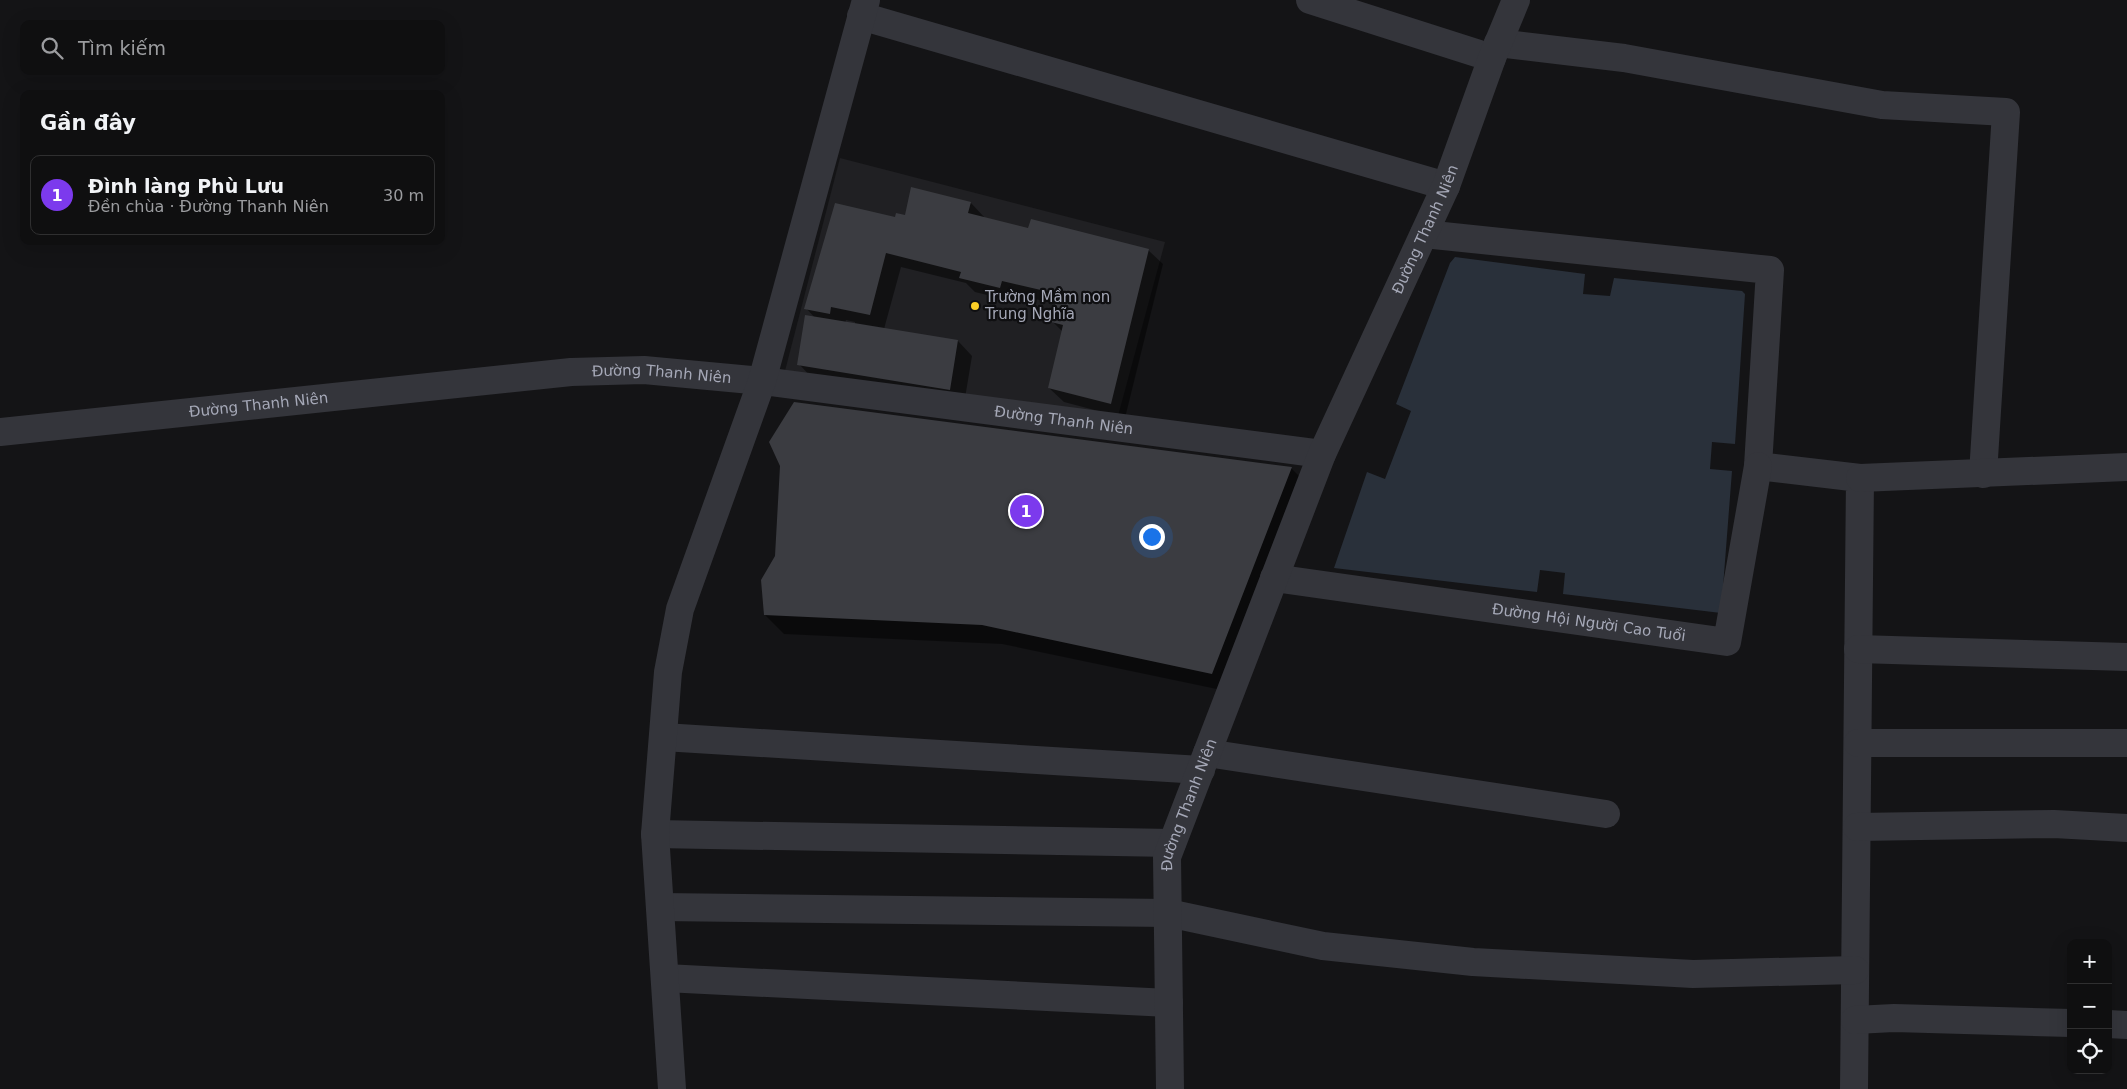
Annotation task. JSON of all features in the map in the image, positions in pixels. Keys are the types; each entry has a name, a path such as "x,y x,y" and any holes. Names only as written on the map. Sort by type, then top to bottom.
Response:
{"street":[{"path":"1310,0 1495,51 1624,58 1882,105 2006,112 1983,474"},
{"name":"Đường Thanh Niên","path":"1170,1089 1167,857 1322,454 1446,186 1495,51 1516,0"},
{"path":"672,1089 655,834 668,672 680,609 762,381 864,8 1446,186"},
{"path":"1424,234 1770,270 1758,466 1860,478 2127,467"},
{"name":"Đường Thanh Niên","path":"0,432 571,372 644,370 762,381 1322,454"},
{"name":"Đường Hội Người Cao Tuổi","path":"1274,578 1727,642 1758,466"},
{"path":"1854,1089 1860,478"},
{"path":"1858,649 2127,657"},
{"path":"663,737 1204,761 1606,814"},
{"path":"1858,743 2127,743"},
{"path":"1857,827 2054,824 2127,828"},
{"path":"655,834 1172,843"},
{"path":"660,907 1168,913 1323,946 1473,962 1693,974 1855,970"},
{"path":"665,978 1169,1003"},
{"path":"1855,1020 1894,1018 2067,1023"},
{"path":"2112,1024 2127,1025"}],"shaded area":[{"name":"Trường Mầm non Trung Nghĩa","path":"840,158 1165,242 1118,416 785,371"},
{"path":"1455,257 1585,274 1583,294 1610,296 1614,278 1742,291 1745,294 1735,444 1712,442 1710,469 1732,471 1721,613 1563,594 1565,573 1540,570 1537,592 1334,568 1367,472 1385,479 1411,411 1396,404 1450,263"}],"building":[{"path":"911,187 971,202 968,213 1028,228 1031,219 1149,249 1111,404 1048,388 1063,325 1051,322 1058,294 1002,281 1000,288 959,278 961,272 886,253 870,315 831,307 830,314 804,309 835,203 895,217 896,213 905,215"},
{"path":"805,315 958,340 950,390 797,365"},
{"path":"794,402 1292,467 1212,674 982,625 764,615 761,580 775,556 780,466 769,442"}],"place":[{"name":"Trường Mầm non Trung Nghĩa","path":"975,306"},
{"name":"Đình làng Phù Lưu","path":"1026,511"}]}
